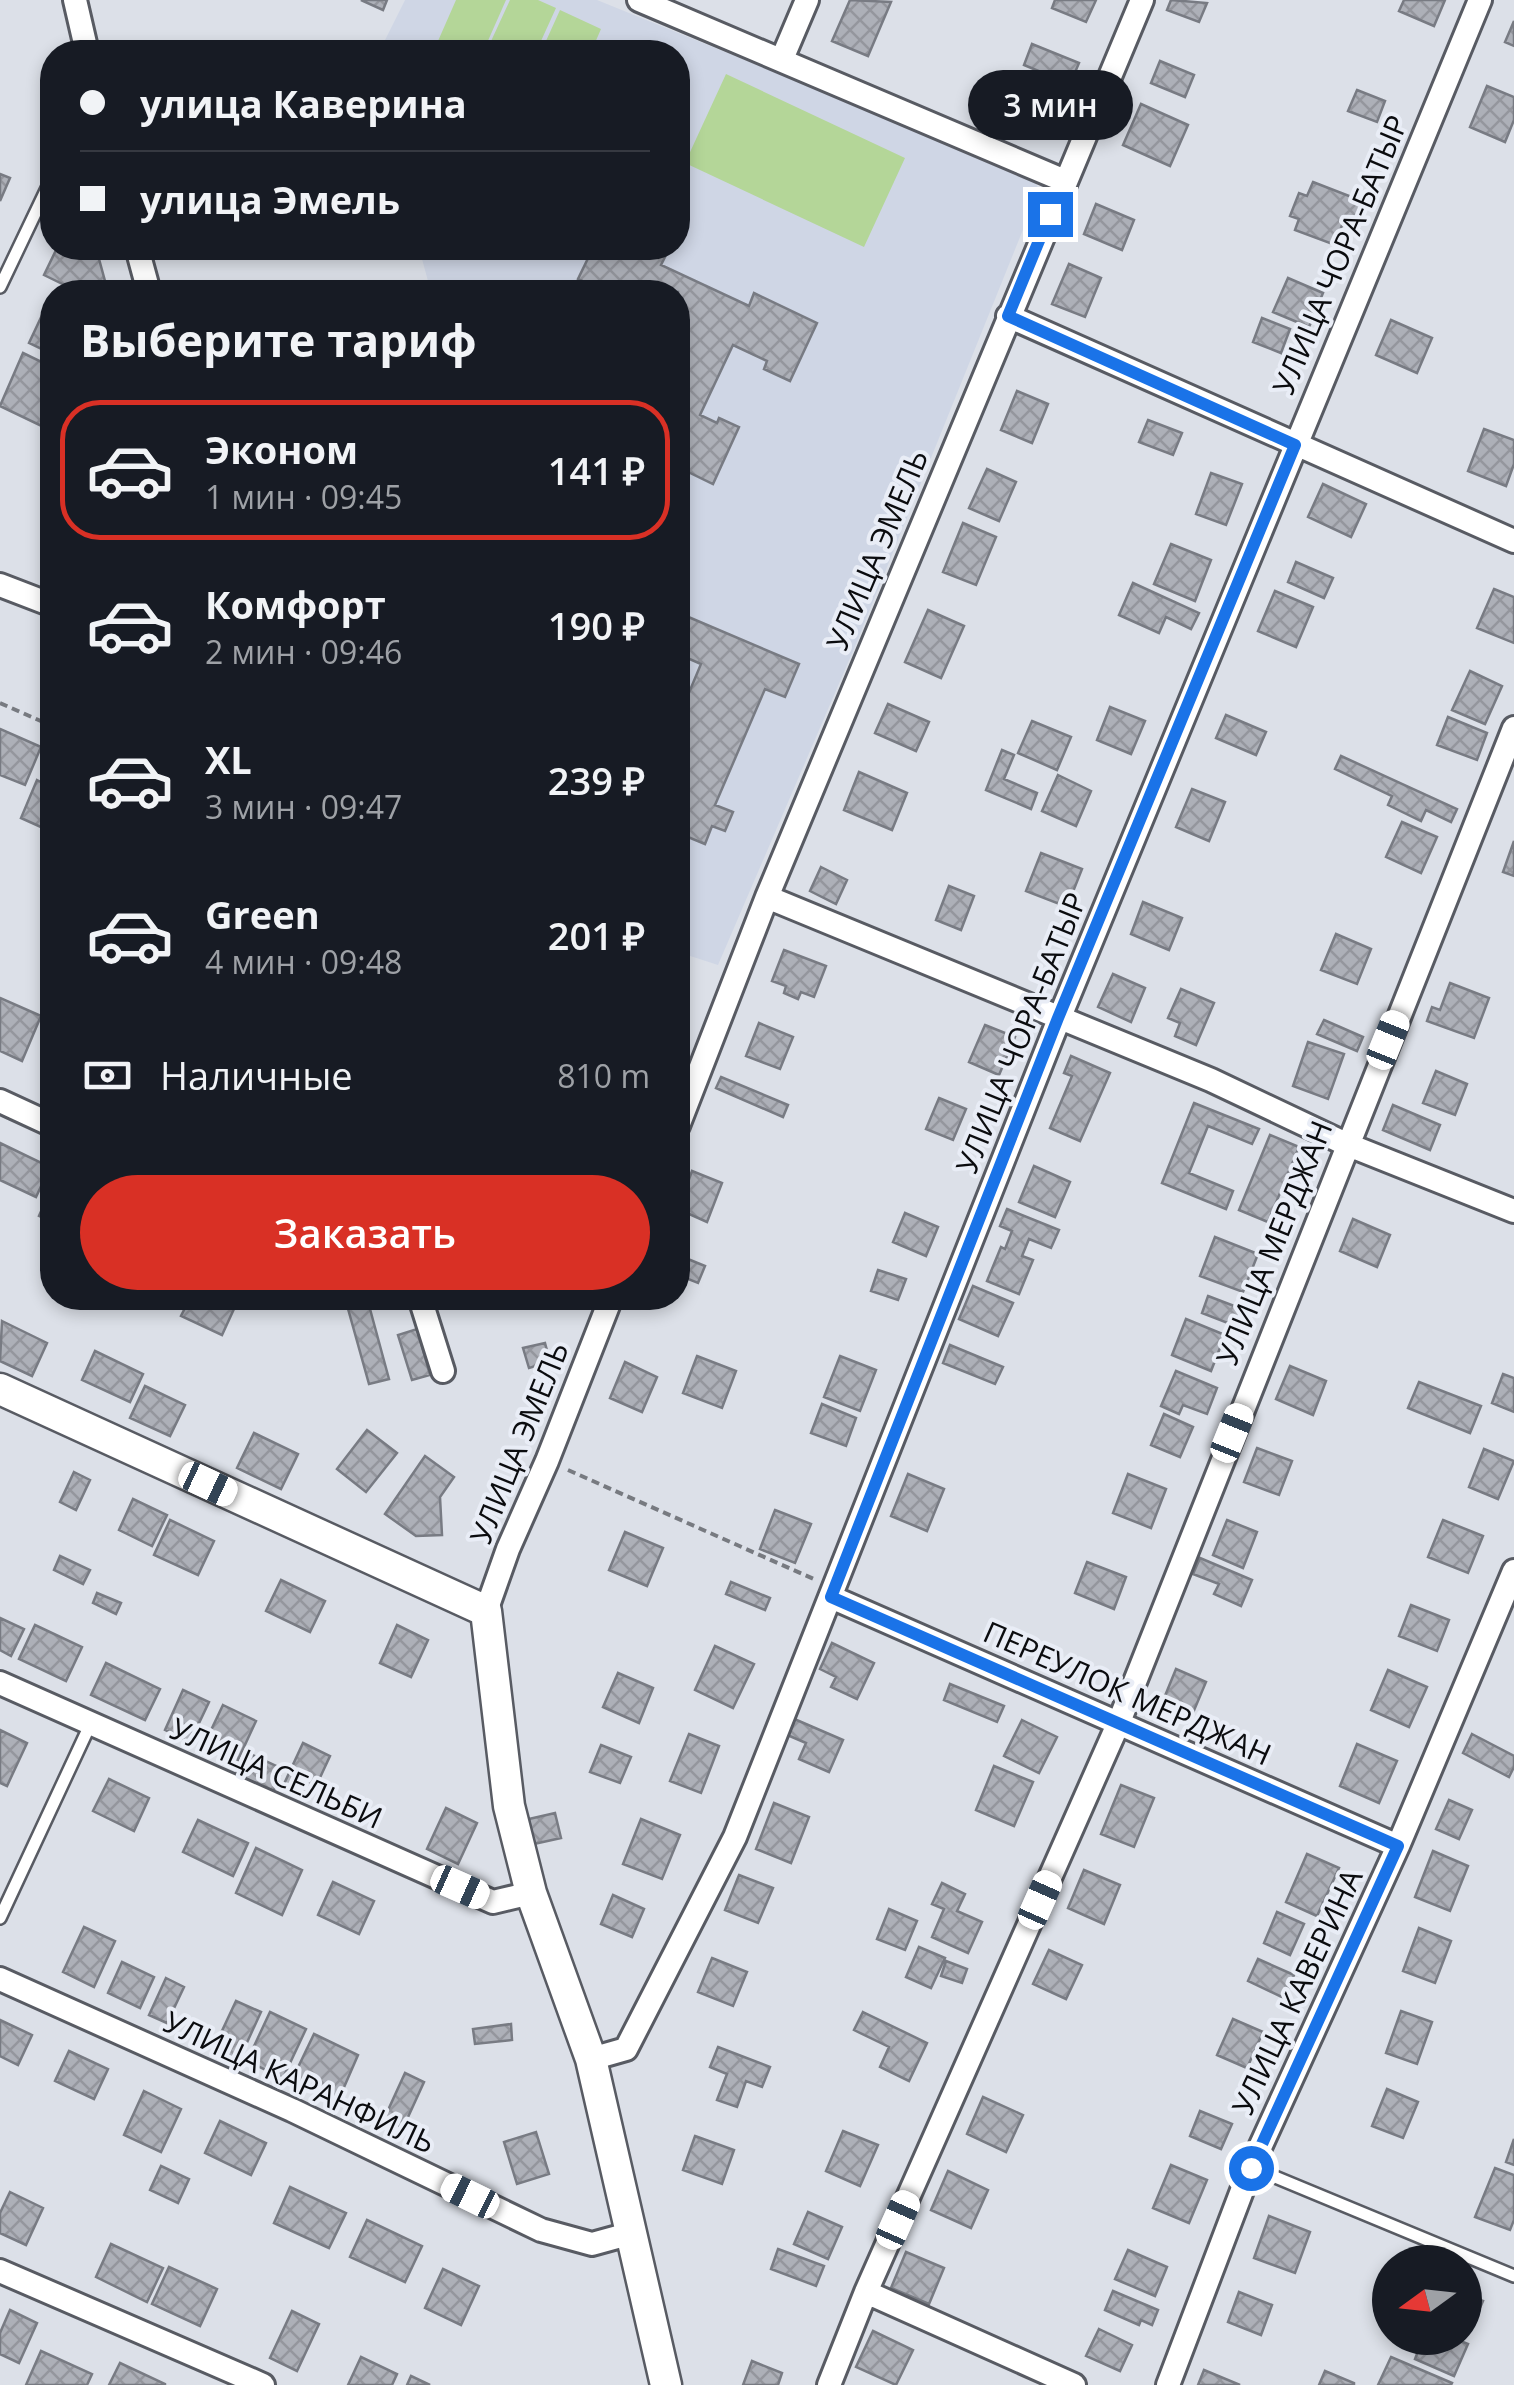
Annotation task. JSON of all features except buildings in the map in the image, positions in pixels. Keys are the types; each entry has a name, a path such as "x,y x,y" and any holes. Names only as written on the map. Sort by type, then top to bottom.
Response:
{"street":[{"path":"76,0 85,40"},
{"path":"639,0 1065,180"},
{"path":"782,59 807,0"},
{"name":"УЛИЦА ЭМЕЛЬ","path":"690,1095 767,897 1142,0"},
{"name":"УЛИЦА ЧОРА-БАТЫР","path":"591,2059 626,2049 735,1837 1058,1018 1480,0"},
{"path":"1008,316 1514,541"},
{"path":"0,585 40,600"},
{"name":"УЛИЦА МЕРДЖАН","path":"829,2385 866,2292 1118,1722 1514,728"},
{"path":"767,897 1211,1080 1346,1144 1514,1211"},
{"path":"0,1102 40,1120"},
{"path":"424,1310 442,1372"},
{"name":"УЛИЦА ЭМЕЛЬ","path":"486,1611 606,1310"},
{"path":"0,1390 486,1611 509,1806 531,1893 591,2059 666,2385"},
{"name":"УЛИЦА КАВЕРИНА","path":"1168,2385 1251,2168 1398,1846 1514,1572"},
{"name":"ПЕРЕУЛОК МЕРДЖАН","path":"832,1593 1398,1846"},
{"name":"УЛИЦА СЕЛЬБИ","path":"0,1683 494,1902 531,1893"},
{"name":"УЛИЦА КАРАНФИЛЬ","path":"0,1978 292,2110 541,2230 592,2244 632,2233"},
{"path":"0,2271 263,2385"},
{"path":"866,2292 1074,2385"}],"lane":[{"path":"0,287 40,203"},
{"path":"0,1918 90,1726"},
{"path":"1251,2168 1514,2276"}],"path":[{"path":"0,704 40,721"},
{"path":"547,1461 832,1593"}],"shaded area":[{"path":"405,0 597,0 1033,177 1039,190 856,644 718,965 690,956 690,280 428,280 422,260 690,260 690,40 385,40"}],"green space":[{"path":"456,0 506,0 488,40 438,40"},
{"path":"510,0 538,0 556,8 541,40 492,40"},
{"path":"560,10 601,29 596,40 546,40"},
{"path":"726,74 905,158 864,247 690,165 690,152"}],"route":[{"path":"1050,214 1008,316 1295,445 1058,1018 831,1597 1398,1846 1251,2168"}]}
